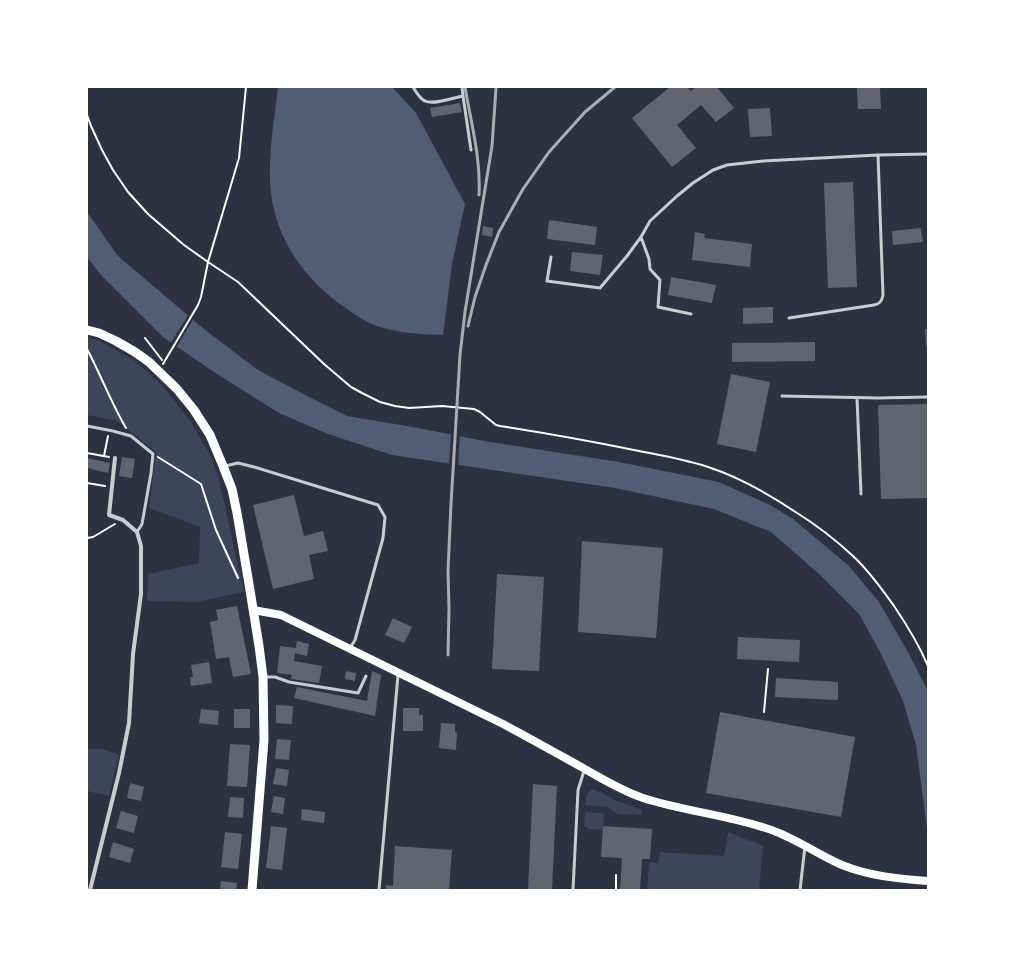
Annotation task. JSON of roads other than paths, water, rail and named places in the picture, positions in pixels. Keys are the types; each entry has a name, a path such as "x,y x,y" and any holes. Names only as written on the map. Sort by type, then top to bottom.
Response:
{"main road":[{"path":"87,330 99,333 135,352 149,362 177,389 194,410 210,435 232,489 250,589 259,646 262,677 264,740 252,890"},
{"path":"253,610 281,615 350,648 512,729 585,769 641,797 687,810 752,823 776,831 842,865 854,869 886,877 928,881"}],"street":[{"path":"90,890 119,773 129,723 134,654 141,594 141,546 137,532 123,520 109,515 115,458"}],"lane":[{"path":"413,87 424,101 432,103 463,96"},
{"path":"462,87 471,150"},
{"path":"551,257 547,281 600,288 627,256 641,237 650,221 693,183 713,170 727,165 762,161 928,154"},
{"path":"789,318 874,305 880,302 883,295 878,155"},
{"path":"641,237 650,259 650,269 660,280 658,307 691,314"},
{"path":"782,396 928,398"},
{"path":"857,398 862,494"},
{"path":"87,426 131,436 153,454 142,524 137,532"},
{"path":"223,466 238,463 254,467 378,505 385,517 383,538 355,640 350,648"},
{"path":"379,890 398,672"},
{"path":"262,677 275,677 289,682 358,693 366,676"},
{"path":"574,890 578,790 585,769"},
{"path":"800,890 805,845"}],"railway":[{"path":"465,87 477,154 479,195"},
{"path":"448,655 448,571 460,355 465,312 492,146 496,87"},
{"path":"468,326 475,297 499,232 523,189 549,152 585,112 615,87"}]}
